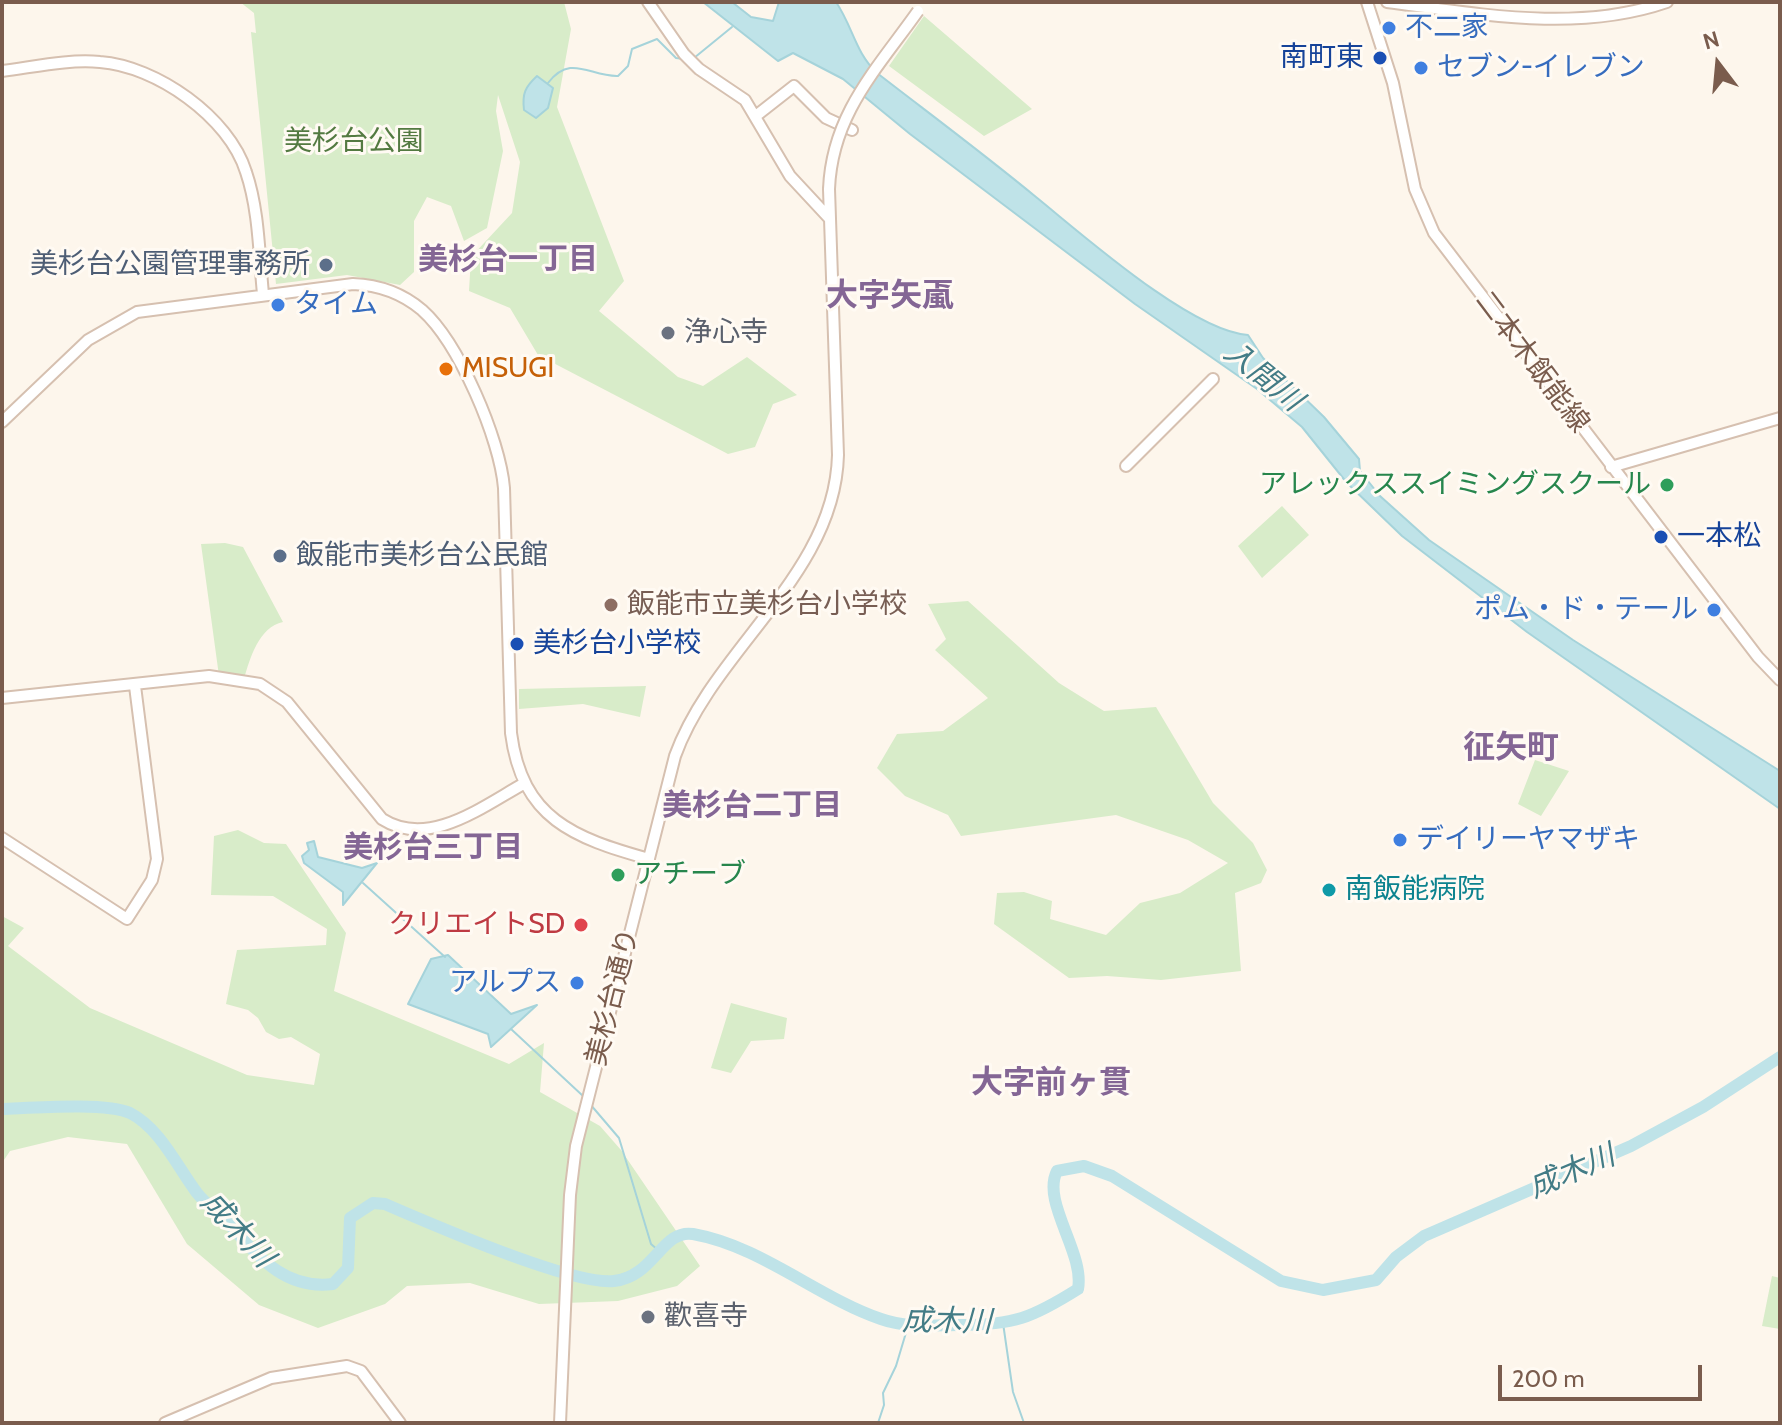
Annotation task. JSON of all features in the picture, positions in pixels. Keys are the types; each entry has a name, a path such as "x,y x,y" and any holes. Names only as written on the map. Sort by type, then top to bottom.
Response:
{"street":[{"path":"648,2 689,59 740,94 757,115 790,176 830,219"},
{"name":"二本木飯能線","path":"1367,2 1393,83 1415,189 1426,219 1611,467 1758,657 1780,680"},
{"path":"1387,2 1561,19 1608,17 1667,2"},
{"name":"美杉台通り","path":"560,1423 569,1229 582,1118 675,756 691,718 806,558 831,508 838,455 829,189 833,147 842,122 921,6"},
{"path":"2,71 82,62 117,64 162,83 194,105 236,149 246,172 263,294"},
{"path":"757,115 794,86 826,118 852,130"},
{"path":"2,422 88,340 120,319 157,307 353,284 378,286 405,298 436,326 483,407 503,469 511,733 525,783 540,805 570,832 599,845 649,859"},
{"path":"1126,466 1213,379"},
{"path":"1611,467 1780,418"},
{"path":"2,698 209,676 242,679 268,688 287,702 382,819 403,829 437,828 525,783"},
{"path":"2,838 127,919 152,880 157,859 135,686"},
{"path":"165,1423 271,1378 347,1366 361,1371 400,1423"}],"green space":[{"name":"美杉台公園","path":"240,2 564,2 571,29 557,107 624,281 599,311 678,377 703,386 747,357 797,395 773,404 755,447 728,454 538,355 510,308 469,291 471,257 512,213 520,162 498,95 496,111 503,151 487,228 464,241 451,206 427,197 414,221 414,272 400,285 347,275 276,284 251,32 256,33 254,13"},
{"path":"924,16 1032,109 984,136 889,66"},
{"path":"1282,506 1309,535 1262,578 1238,546"},
{"path":"225,543 243,547 283,622 262,637 244,679 219,676 201,544"},
{"path":"968,601 1059,683 1104,711 1156,707 1213,803 1253,843 1267,870 1261,883 1235,893 1241,971 1161,980 1107,976 1069,978 994,924 997,893 1024,892 1052,901 1050,919 1106,935 1140,903 1180,893 1228,863 1188,840 1116,815 961,836 948,815 905,796 877,768 897,734 943,731 988,698 935,650 946,639 928,604"},
{"path":"646,686 640,717 583,704 519,709 519,689"},
{"path":"1535,760 1569,771 1541,816 1518,804"},
{"path":"238,830 264,843 286,844 346,933 334,991 509,1064 544,1043 540,1092 600,1126 621,1150 700,1266 677,1286 618,1301 539,1304 470,1283 407,1286 385,1304 318,1328 259,1305 187,1244 127,1144 68,1137 10,1151 2,1163 2,916 24,928 8,946 90,1008 247,1075 314,1085 320,1054 291,1037 279,1039 266,1032 258,1018 248,1010 226,1004 237,950 326,945 327,929 273,896 211,895 214,836"},
{"path":"731,1003 787,1018 784,1039 751,1041 731,1073 711,1068"},
{"path":"1772,1276 1780,1278 1780,1329 1762,1326"}],"water":[{"name":"入間川","path":"703,2 732,2 751,17 773,21 779,2 836,2 864,57 877,73 1138,279 1197,317 1248,335 1263,358 1324,417 1359,459 1360,471 1380,496 1429,540 1573,640 1780,771 1780,809 1527,632 1402,536 1347,483 1302,427 1257,389 1135,304 910,134 843,79 793,53 778,61"},
{"path":"537,76 553,88 548,108 536,118 524,110 524,99 527,87"},
{"path":"314,841 318,857 362,868 377,863 343,905 343,892 304,863 302,856 309,850 307,843"},
{"path":"448,955 511,1014 537,1005 491,1047 488,1034 408,1004 431,959"}],"waterway":[{"path":"694,58 732,27"},
{"path":"548,83 556,74 573,68 618,76 628,66 632,49 657,39 676,58 684,59"},
{"path":"363,883 445,957"},
{"path":"511,1029 583,1096"},
{"name":"成木川","path":"2,1109 87,1107 130,1113 150,1128 197,1193 261,1258 300,1282 333,1284 348,1268 350,1218 373,1203 385,1204 535,1264 594,1280 628,1278 673,1239 682,1234 693,1234 742,1249 857,1310 890,1322 978,1325 1022,1318 1078,1289 1075,1260 1055,1197 1057,1171 1084,1166 1112,1176 1281,1281 1323,1290 1376,1280 1396,1257 1424,1236 1631,1146 1703,1107 1780,1057"},
{"path":"590,1104 619,1138 651,1244 659,1251"},
{"path":"1003,1323 1013,1392 1024,1423"},
{"path":"878,1423 884,1405 883,1393 896,1366 908,1326"}],"place":[{"name":"不二家","path":"1389,28"},
{"name":"南町東","path":"1380,58"},
{"name":"セブン-イレブン","path":"1421,68"},
{"name":"美杉台公園管理事務所","path":"326,265"},
{"name":"タイム","path":"278,305"},
{"name":"浄心寺","path":"668,333"},
{"name":"MISUGI","path":"446,369"},
{"name":"アレックススイミングスクール","path":"1667,485"},
{"name":"一本松","path":"1661,537"},
{"name":"飯能市美杉台公民館","path":"280,556"},
{"name":"飯能市立美杉台小学校","path":"611,605"},
{"name":"ポム・ド・テール","path":"1714,610"},
{"name":"美杉台小学校","path":"517,644"},
{"name":"デイリーヤマザキ","path":"1400,840"},
{"name":"アチーブ","path":"618,875"},
{"name":"南飯能病院","path":"1329,890"},
{"name":"クリエイトSD","path":"581,925"},
{"name":"アルプス","path":"577,983"},
{"name":"歡喜寺","path":"648,1317"}],"district":[{"name":"美杉台一丁目","path":"508,260"},
{"name":"大字矢颪","path":"890,297"},
{"name":"征矢町","path":"1511,749"},
{"name":"美杉台二丁目","path":"752,806"},
{"name":"美杉台三丁目","path":"433,848"},
{"name":"大字前ヶ貫","path":"1051,1084"}]}
